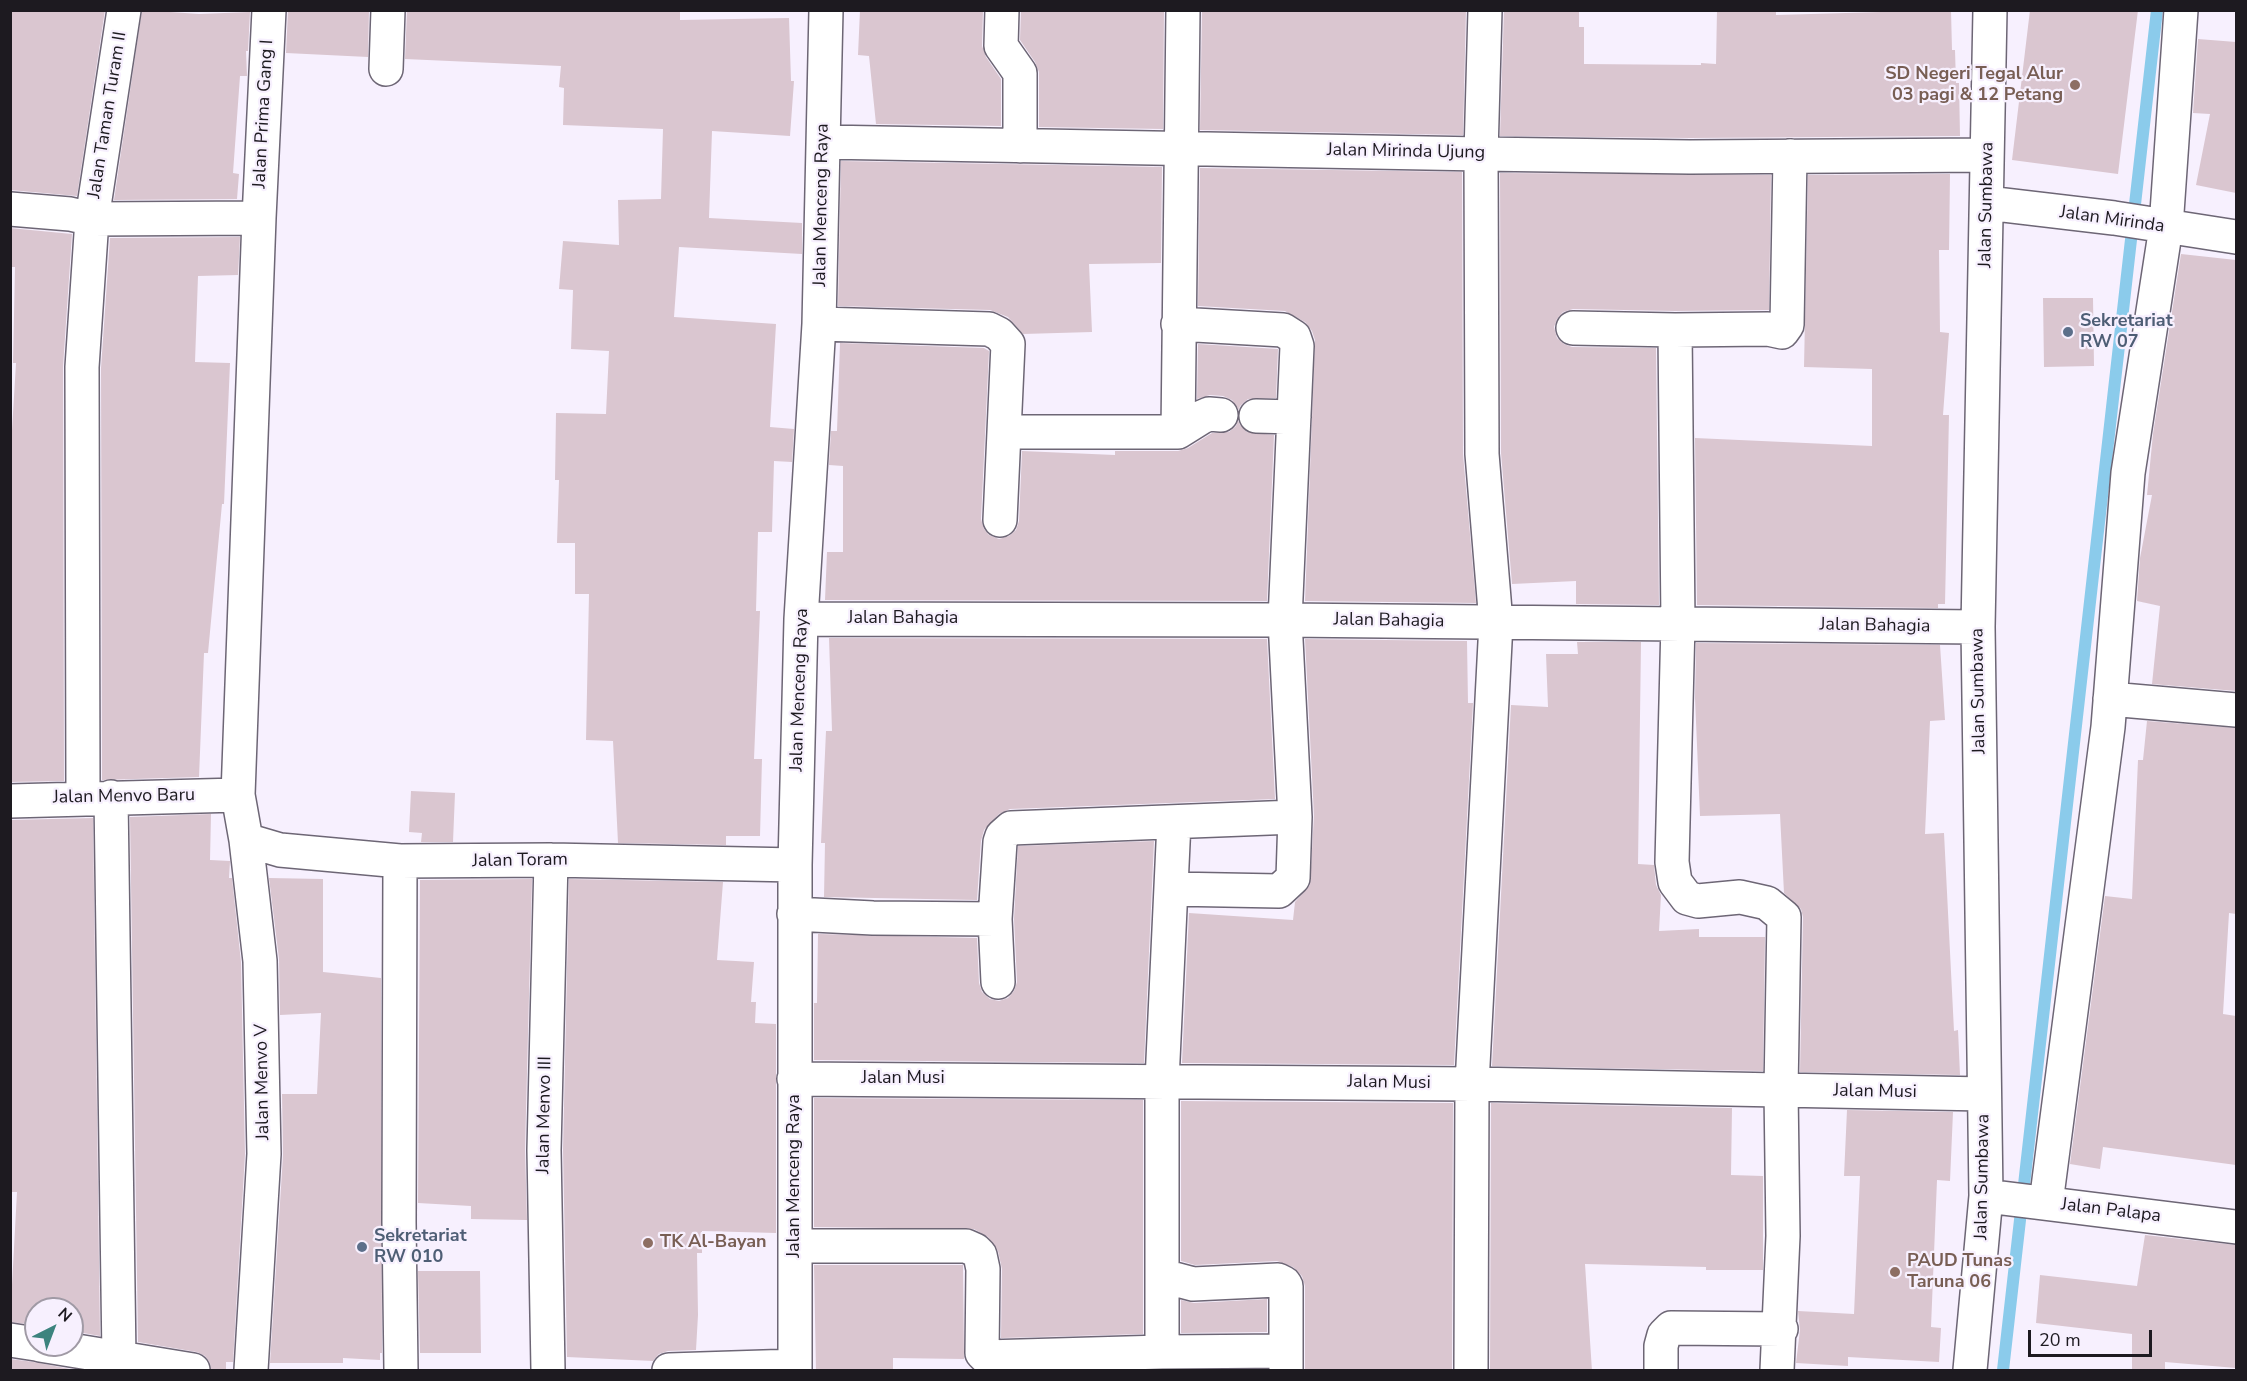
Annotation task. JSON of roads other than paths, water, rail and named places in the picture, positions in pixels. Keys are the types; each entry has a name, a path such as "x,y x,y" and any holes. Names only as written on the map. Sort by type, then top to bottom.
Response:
{"street":[{"name":"Jalan Taman Turam II","path":"119,1358 82,367 92,219 124,10"},
{"name":"Jalan Prima Gang I","path":"238,795 259,218 270,10"},
{"path":"386,69 388,10"},
{"name":"Jalan Menceng Raya","path":"795,1368 795,865 801,619 819,324 826,10"},
{"path":"1002,10 1001,46 1020,73 1020,146"},
{"path":"1178,432 1183,10"},
{"path":"1471,1371 1472,1084 1496,623 1482,454 1481,154 1485,10"},
{"name":"Jalan Sumbawa","path":"1970,1371 1986,1196 1978,627 1990,10"},
{"path":"2032,1201 2108,727 2128,473 2159,226 2181,10"},
{"name":"Jalan Mirinda Ujung","path":"824,142 1481,154 1988,155"},
{"path":"1573,328 1768,329 1782,332 1787,325 1790,156"},
{"name":"Jalan Mirinda","path":"1987,203 2114,218 2236,237"},
{"path":"10,209 70,214 92,219 259,218"},
{"path":"819,324 989,329 999,334 1008,344 1000,520"},
{"path":"1171,889 1279,891 1293,878 1295,817 1286,620 1297,346 1294,337 1283,330 1178,324"},
{"path":"1675,330 1678,623 1672,862 1675,882 1687,898 1698,901 1740,897 1767,903 1784,917 1781,1090 1783,1236 1778,1371"},
{"path":"1005,432 1178,432 1209,414 1221,415"},
{"path":"1256,416 1294,417"},
{"name":"Jalan Bahagia","path":"801,619 1286,620 1978,627"},
{"path":"2110,699 2236,710"},
{"name":"Jalan Menvo Baru","path":"10,801 238,795"},
{"name":"Jalan Menvo V","path":"238,795 246,840 260,961 264,1154 251,1371"},
{"path":"998,982 996,919 1000,842 1002,836 1011,828 1295,817"},
{"path":"1161,1352 1162,1081 1174,822"},
{"name":"Jalan Toram","path":"246,840 280,850 400,861 551,860 795,865"},
{"name":"Jalan Menvo III","path":"548,1371 544,1150 551,860"},
{"path":"400,861 401,1371"},
{"path":"794,914 873,918 996,919"},
{"name":"Jalan Musi","path":"794,1079 1472,1084 1984,1094"},
{"name":"Jalan Palapa","path":"1986,1196 2236,1227"},
{"path":"795,1246 966,1246 975,1250 980,1255 983,1269 982,1353 986,1358 1161,1352 1286,1361 1286,1286 1284,1283 1278,1280 1193,1284 1163,1276"},
{"path":"1661,1371 1661,1346 1664,1335 1671,1328 1781,1329"},
{"path":"84,1352 193,1371"},
{"path":"669,1371 795,1368"}],"waterway":[{"path":"2003,1370 2157,10"}],"place":[{"name":"SD Negeri Tegal Alur 03 pagi & 12 Petang","path":"2075,85"},
{"name":"Sekretariat RW 07","path":"2068,332"},
{"name":"TK Al-Bayan","path":"648,1243"},
{"name":"Sekretariat RW 010","path":"362,1247"},
{"name":"PAUD Tunas Taruna 06","path":"1895,1272"}]}
